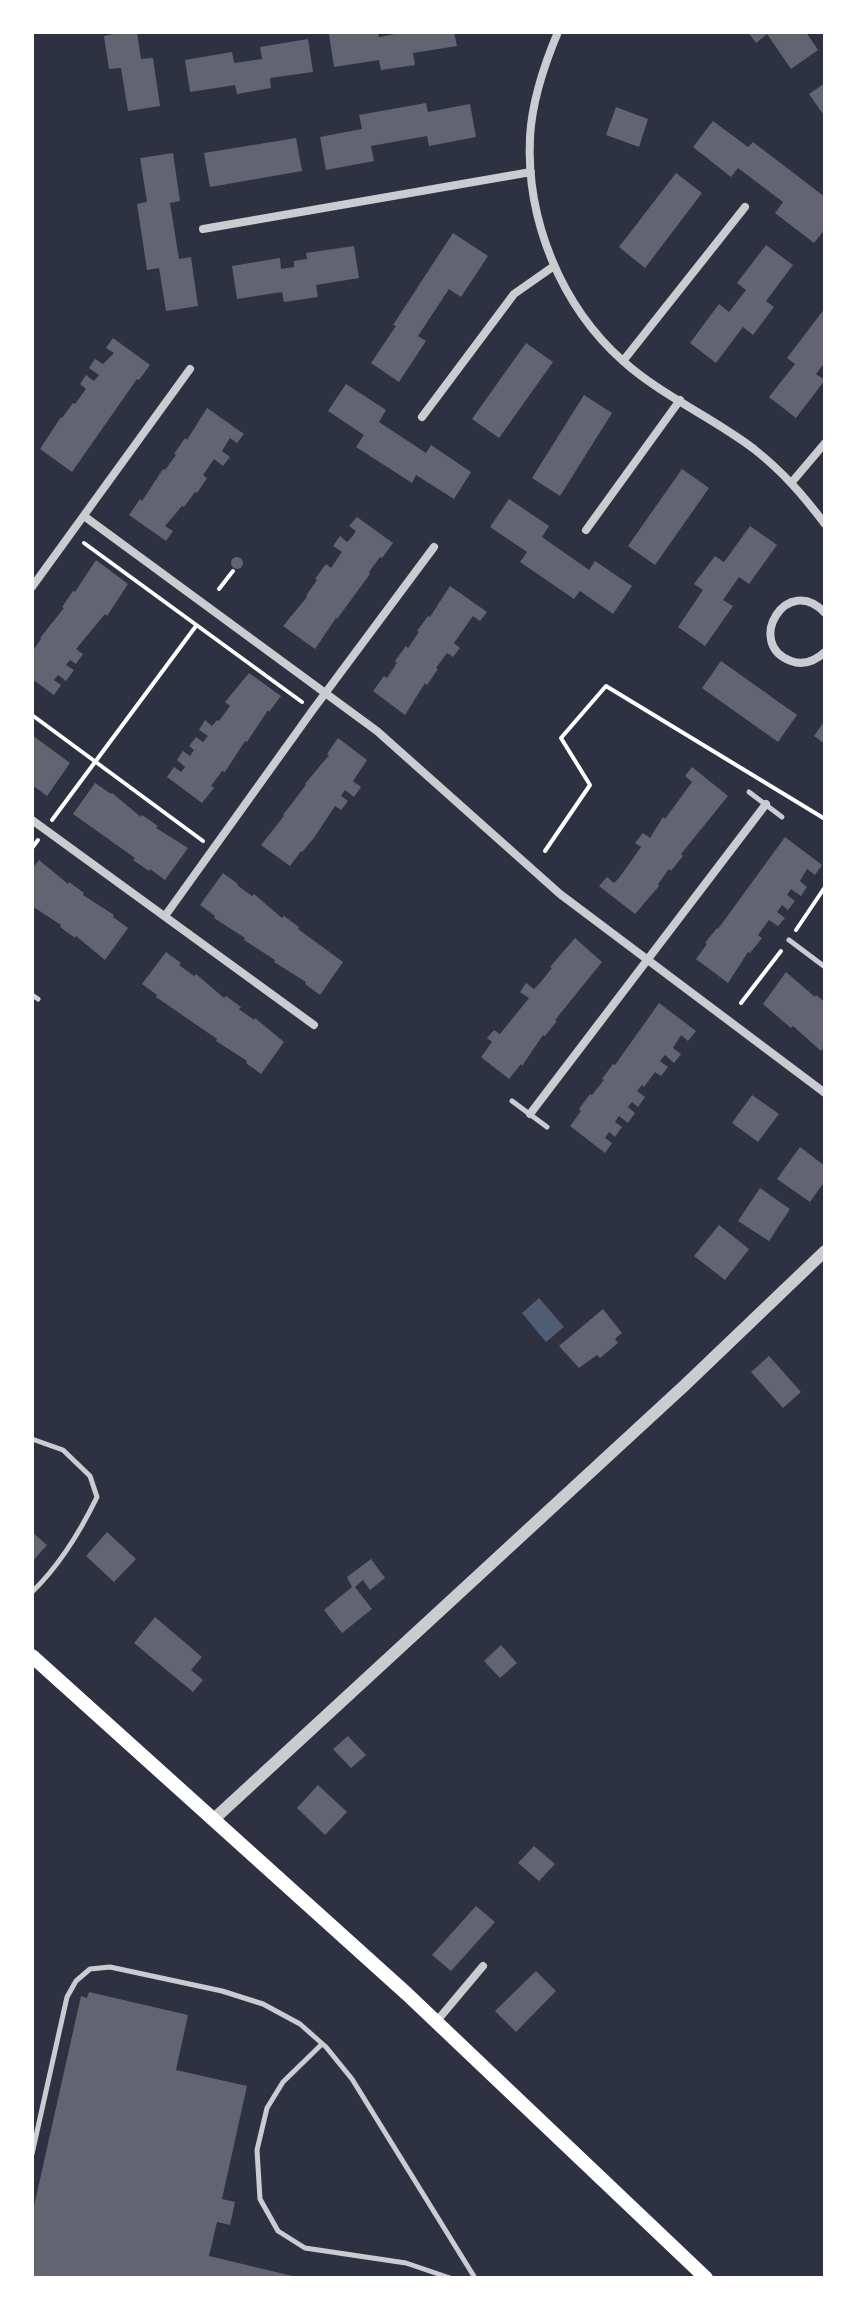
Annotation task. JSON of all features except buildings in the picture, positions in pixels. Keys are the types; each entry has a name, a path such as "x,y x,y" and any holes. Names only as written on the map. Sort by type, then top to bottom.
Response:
{"main road":[{"path":"32,1656 436,2022 706,2278"}],"street":[{"path":"558,32 544,63 530,136 531,172 543,239 554,266 594,332 623,361 752,448 792,482 825,524"},
{"path":"203,229 531,172"},
{"path":"623,361 745,207"},
{"path":"422,417 514,294 554,266"},
{"path":"32,587 190,369"},
{"path":"586,530 680,400"},
{"path":"792,482 825,443"},
{"path":"84,516 377,731 560,894 825,1093"},
{"path":"165,916 434,547"},
{"path":"825,612 808,601 795,601 784,606 775,614 770,638 783,658 795,663 818,659 825,652"},
{"path":"530,1114 766,804"},
{"path":"32,820 314,1025"},
{"path":"214,1819 676,1393 825,1251"},
{"path":"436,2022 483,1966"}],"lane":[{"path":"749,792 782,817"},
{"path":"789,940 825,967"},
{"path":"512,1101 547,1127"},
{"path":"32,1439 63,1450 90,1476 97,1497 79,1535 32,1592"},
{"path":"32,2154 67,1997 76,1981 90,1969 110,1967 222,1991 263,2004 300,2024 322,2044 352,2079 475,2278"},
{"path":"322,2044 283,2082 267,2108 257,2150 260,2199 278,2231 305,2248 406,2263 450,2278"}],"path":[{"path":"84,543 302,702"},
{"path":"219,589 233,571"},
{"path":"51,822 196,626"},
{"path":"545,851 590,785 561,738 606,686 825,819"},
{"path":"32,715 203,841"}],"water":[{"path":"539,1298 564,1327 546,1342 522,1313"}]}
